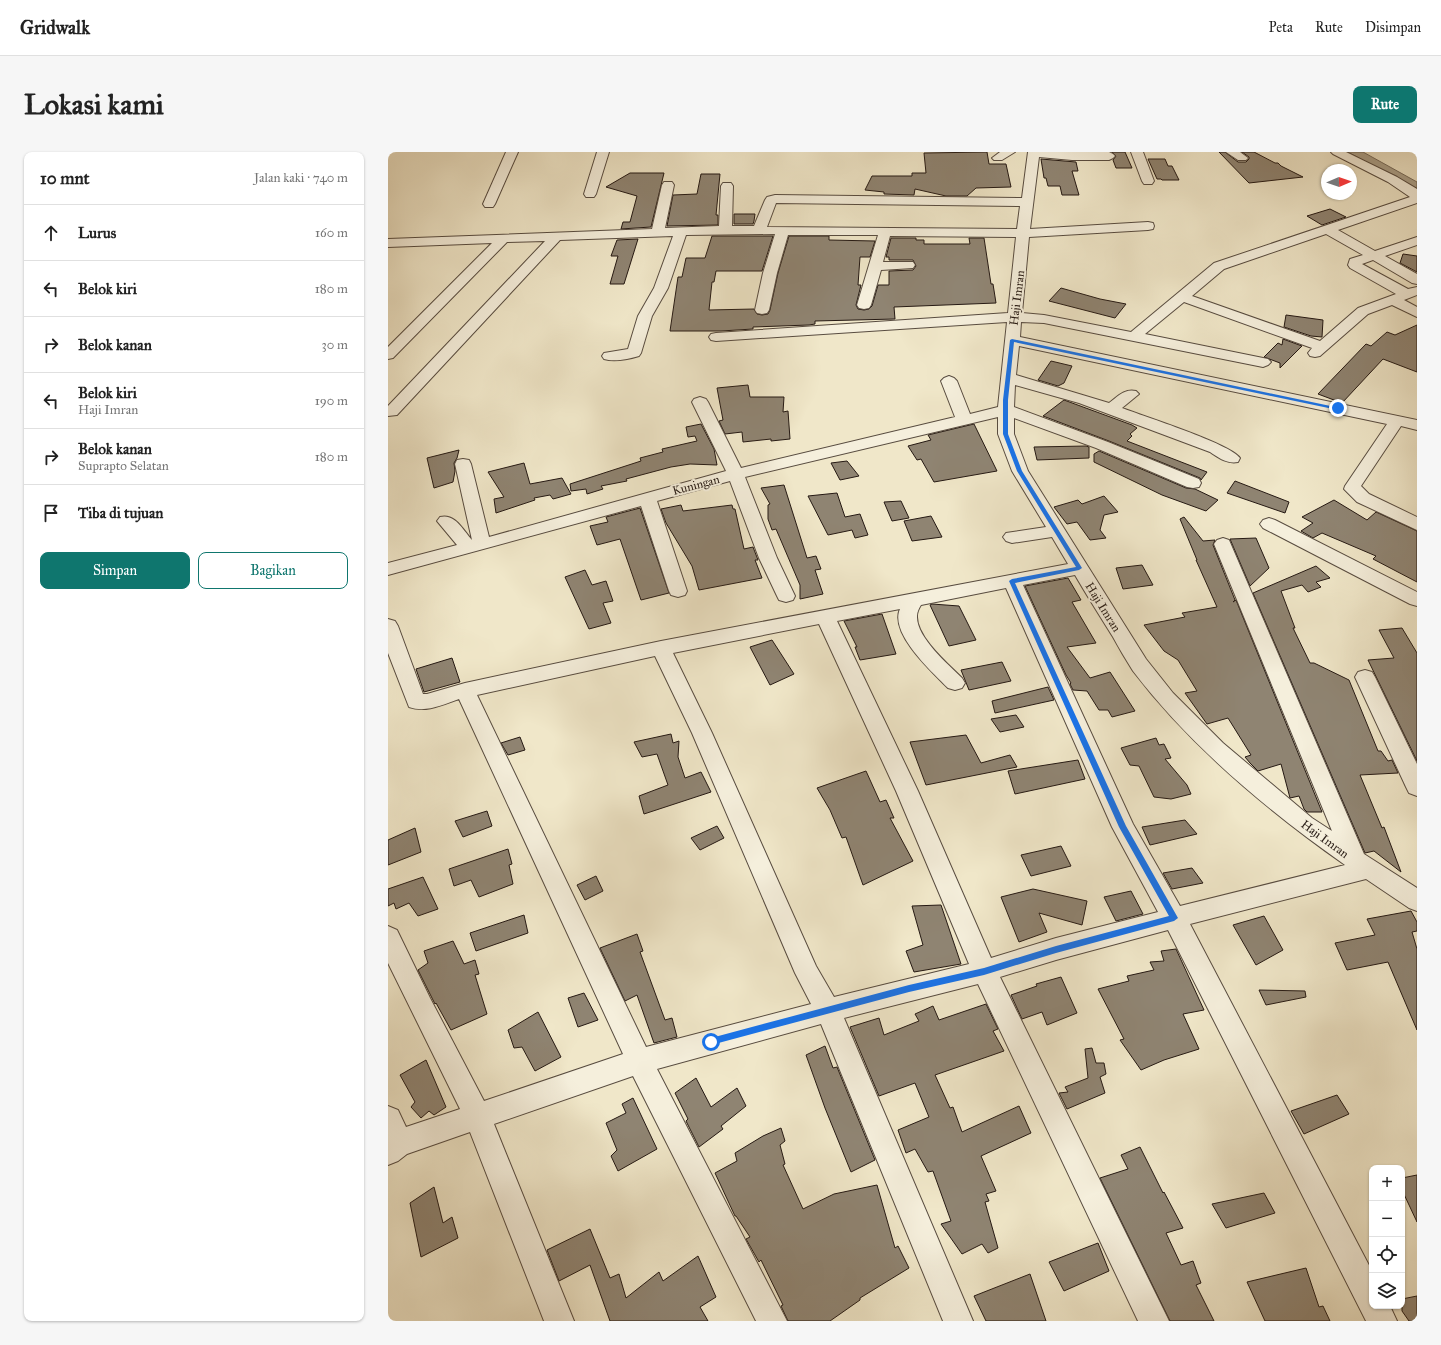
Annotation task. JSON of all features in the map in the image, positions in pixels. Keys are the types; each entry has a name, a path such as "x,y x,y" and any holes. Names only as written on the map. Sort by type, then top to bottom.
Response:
{"street":[{"path":"489,204 512,152"},
{"path":"590,194 603,152"},
{"path":"998,158 1010,152"},
{"path":"1034,152 1072,156 1109,156"},
{"name":"Haji Imran","path":"1034,152 1023,233 1006,400 1006,434 1017,463 1079,568 1139,664 1166,698 1216,749 1274,799 1362,865 1416,901"},
{"path":"1137,152 1148,181"},
{"path":"1133,337 1219,266 1414,201 1412,190 1337,152"},
{"path":"658,233 668,184"},
{"path":"725,230 727,186"},
{"path":"759,230 771,200 775,199 1028,202"},
{"path":"388,243 725,230 1023,233 1148,226"},
{"path":"1327,229 1417,280"},
{"path":"762,310 770,273 783,230"},
{"path":"609,356 630,354 635,352 645,316 661,288 681,232"},
{"path":"864,305 886,232"},
{"path":"391,412 556,237"},
{"path":"388,356 504,238"},
{"path":"1412,292 1355,265 1355,262 1417,241"},
{"path":"875,266 908,265"},
{"path":"1182,297 1318,350 1363,311 1412,292"},
{"path":"1392,299 1417,313"},
{"path":"716,337 1015,317 1040,319 1263,362"},
{"path":"1012,340 1394,425 1417,425"},
{"path":"1009,378 1077,398 1216,449 1232,458"},
{"path":"949,381 964,420"},
{"path":"1110,410 1131,394"},
{"path":"700,402 736,474 768,558 786,596"},
{"path":"1006,410 1102,445 1193,483"},
{"name":"Kuningan","path":"388,569 736,474 1006,410"},
{"path":"1394,425 1417,436"},
{"path":"1394,425 1353,486 1353,489 1363,498 1417,524"},
{"path":"463,464 476,546"},
{"path":"648,498 678,591"},
{"path":"446,521 476,546"},
{"path":"1269,524 1417,600"},
{"path":"1012,537 1057,531"},
{"path":"388,1119 394,1147 639,1061 828,1010 984,971 1056,949 1174,918 1362,865 1223,544"},
{"path":"388,626 416,702 426,702 465,690 661,648 1079,568"},
{"path":"1012,581 1123,827 1174,918 1369,1296"},
{"path":"914,600 907,617 911,632 931,658 955,683"},
{"path":"825,616 907,791 984,971 1154,1321"},
{"path":"661,648 702,733 807,973 828,1010 958,1321"},
{"path":"1365,677 1417,787"},
{"path":"465,690 639,1061 772,1321"},
{"path":"388,937 421,1006 478,1117 559,1321"},
{"path":"1376,1309 1382,1321"}],"shaded area":[{"path":"1348,152 1363,152 1417,182 1417,190"}],"building":[{"path":"987,152 989,164 1006,164 1011,187 976,188 967,196 946,196 915,189 914,195 884,194 884,192 865,190 872,176 912,176 912,173 926,173 924,153"},
{"path":"1112,152 1125,152 1132,168 1116,168 1113,160 1116,156"},
{"path":"1219,152 1225,152 1238,162 1246,162 1249,157 1242,152 1254,152 1303,177 1249,183"},
{"path":"1041,159 1076,162 1078,171 1072,171 1079,195 1062,195 1060,186 1048,186 1046,178 1044,178"},
{"path":"1148,159 1165,159 1168,166 1172,166 1179,180 1157,179"},
{"path":"630,173 664,173 651,227 621,229 623,222 630,222 637,196 606,187"},
{"path":"701,174 720,174 716,215 718,215 718,225 667,226 673,195 697,194"},
{"path":"1330,209 1346,217 1322,225 1307,216"},
{"path":"734,214 755,214 753,224 734,224"},
{"path":"712,236 773,236 762,271 716,271 714,282 712,282 709,310 754,309 757,314 768,314 789,236 829,236 829,240 875,241 870,257 860,257 858,285 861,285 856,305 858,309 864,310 869,309 872,306 878,285 889,285 889,271 913,270 916,266 913,260 889,260 889,257 886,257 891,238 916,238 916,240 924,240 924,244 970,244 969,238 984,238 991,284 993,284 996,303 894,307 895,319 815,321 815,324 809,325 753,327 753,329 721,331 670,331 678,277 682,277 686,258 705,258"},
{"path":"638,239 624,284 610,284 618,256 611,256 617,240"},
{"path":"1403,254 1417,256 1417,272 1400,263"},
{"path":"1061,288 1100,299 1126,304 1115,318 1049,301"},
{"path":"1286,315 1323,320 1322,337 1311,336 1284,327"},
{"path":"1417,325 1417,372 1383,359 1342,403 1318,394 1366,344 1371,346 1387,332 1395,335"},
{"path":"1283,339 1302,346 1280,368 1280,363 1264,357 1278,343 1282,345"},
{"path":"1051,361 1072,366 1064,383 1058,386 1038,380"},
{"path":"748,385 750,397 784,397 783,412 788,411 790,439 771,441 771,439 743,442 742,432 725,434 719,421 723,420 717,388"},
{"path":"1064,400 1137,428 1130,434 1132,436 1127,441 1207,472 1201,480 1200,478 1109,441 1043,416"},
{"path":"701,424 714,449 717,465 690,464 671,467 626,479 627,481 601,486 603,489 587,494 586,489 571,491 570,484 641,461 640,458 663,452 662,449 697,441 695,436 688,437 686,427"},
{"path":"974,424 997,471 934,482 921,459 917,460 908,446 931,440 928,435"},
{"path":"1034,447 1089,447 1089,458 1037,460"},
{"path":"459,450 454,463 455,471 453,482 434,488 427,458"},
{"path":"1099,451 1186,488 1195,489 1218,500 1206,511 1162,495 1094,462 1094,454"},
{"path":"847,461 859,476 840,480 831,463"},
{"path":"524,463 530,484 562,478 571,494 553,499 550,495 534,498 535,500 496,513 494,499 504,497 488,472"},
{"path":"1235,481 1289,502 1285,513 1227,493"},
{"path":"784,485 807,558 816,556 821,569 815,570 823,594 800,599 800,585 776,529 772,530 768,519 768,505 770,504 761,488"},
{"path":"837,493 845,517 860,514 868,535 855,538 852,530 828,535 808,496"},
{"path":"1104,496 1118,512 1104,515 1100,530 1106,538 1090,540 1077,522 1067,524 1054,507 1078,500 1082,504"},
{"path":"1334,500 1367,520 1376,512 1417,531 1417,582 1373,559 1376,556 1322,533 1313,538 1301,531 1313,523 1302,517"},
{"path":"901,501 909,518 892,521 884,502"},
{"path":"681,505 683,511 732,505 733,509 735,509 744,549 753,547 758,560 755,560 762,578 699,590 692,566 666,523 661,509"},
{"path":"640,508 669,593 641,600 620,539 597,545 590,526 608,522 606,517"},
{"path":"931,516 942,537 912,541 904,521"},
{"path":"1184,517 1203,541 1215,540 1213,545 1235,600 1233,602 1236,600 1322,812 1307,812 1304,809 1299,796 1290,798 1281,764 1258,771 1250,763 1245,757 1251,755 1228,718 1207,724 1185,693 1197,691 1178,660 1164,651 1144,625 1185,617 1182,613 1217,607 1180,519"},
{"path":"1256,538 1269,568 1250,586 1230,539"},
{"path":"1142,565 1153,585 1123,589 1116,568"},
{"path":"1316,566 1330,578 1316,582 1321,587 1308,592 1302,585 1281,591 1295,628 1293,628 1310,663 1314,663 1349,680 1378,751 1381,751 1388,761 1392,760 1398,773 1360,775 1382,828 1384,827 1401,872 1374,851 1365,853 1253,593"},
{"path":"585,570 592,585 606,581 613,601 603,603 611,623 589,629 565,577"},
{"path":"1068,578 1081,600 1072,602 1096,643 1067,647 1090,678 1110,672 1135,711 1112,717 1108,710 1099,710 1087,691 1073,690 1025,586"},
{"path":"930,605 959,606 976,640 949,646"},
{"path":"882,614 896,654 860,660 855,647 857,647 844,621"},
{"path":"1402,628 1417,653 1417,761 1368,660 1394,658 1379,630"},
{"path":"772,640 794,674 770,685 750,647"},
{"path":"452,658 460,682 424,692 416,669"},
{"path":"1002,662 1011,681 969,690 961,670"},
{"path":"1048,687 1054,700 995,713 992,701"},
{"path":"1016,715 1024,727 1000,732 991,719"},
{"path":"671,734 673,743 679,741 678,757 685,778 701,772 711,792 644,814 639,796 668,785 657,754 642,757 634,742"},
{"path":"966,735 981,763 1010,755 1017,767 926,785 910,742"},
{"path":"520,737 525,750 508,755 501,743"},
{"path":"1156,738 1159,745 1164,744 1171,758 1165,759 1187,785 1191,794 1171,799 1154,797 1139,766 1130,765 1121,748"},
{"path":"1078,760 1085,779 1015,794 1008,771"},
{"path":"866,771 880,802 886,800 894,818 890,818 913,861 863,885 846,837 842,838 830,810 817,788"},
{"path":"487,811 492,826 463,837 455,821"},
{"path":"1185,820 1197,834 1150,845 1142,827"},
{"path":"717,826 724,838 700,850 691,838"},
{"path":"415,828 421,852 388,865 388,840"},
{"path":"1061,846 1071,866 1031,876 1021,855"},
{"path":"508,849 512,864 509,865 513,884 479,897 471,880 454,886 449,869"},
{"path":"1192,868 1203,883 1172,889 1163,873"},
{"path":"596,876 603,891 585,900 577,885"},
{"path":"423,877 438,909 418,916 409,903 396,909 394,903 388,906 388,889"},
{"path":"1033,889 1087,901 1082,925 1039,913 1047,932 1019,942 1001,897"},
{"path":"1131,891 1143,914 1116,921 1104,897"},
{"path":"941,905 961,964 914,972 906,951 923,945 912,906"},
{"path":"1411,911 1417,922 1417,931 1412,932 1417,949 1417,1030 1388,962 1347,970 1335,943 1375,935 1367,919"},
{"path":"524,915 528,933 476,951 470,933"},
{"path":"1264,916 1283,950 1256,965 1233,925"},
{"path":"637,934 643,951 640,952 665,1020 672,1018 677,1037 654,1043 637,995 625,1001 600,948"},
{"path":"453,941 464,964 475,960 479,974 475,975 487,1014 451,1030 436,1003 435,1004 418,970 428,963 424,951"},
{"path":"1176,949 1204,1010 1183,1014 1199,1049 1164,1060 1141,1070 1120,1040 1124,1039 1098,989 1129,981 1127,976 1154,970 1150,962 1164,961 1161,951"},
{"path":"1061,977 1077,1013 1047,1025 1042,1012 1022,1019 1011,995 1037,986 1036,984"},
{"path":"1259,990 1305,991 1306,997 1266,1005"},
{"path":"584,993 598,1020 578,1027 568,998"},
{"path":"986,1004 998,1029 993,1031 1004,1051 935,1075 950,1108 953,1107 962,1132 1019,1106 1031,1133 981,1156 996,1191 986,1194 989,1201 985,1202 998,1248 988,1253 982,1244 962,1254 941,1224 951,1221 933,1171 928,1172 915,1149 906,1153 898,1130 929,1117 915,1083 879,1096 850,1027 879,1018 884,1035 919,1021 915,1014 933,1006 939,1020"},
{"path":"538,1012 561,1057 535,1071 522,1047 514,1048 508,1030"},
{"path":"825,1046 833,1068 837,1067 875,1160 851,1172 825,1108 806,1055"},
{"path":"1092,1048 1096,1063 1104,1063 1106,1074 1100,1077 1105,1093 1067,1109 1059,1093 1068,1092 1065,1087 1088,1078 1085,1049"},
{"path":"426,1060 446,1107 434,1115 429,1111 421,1118 411,1107 415,1102 400,1075"},
{"path":"696,1078 711,1107 737,1088 746,1106 721,1126 723,1129 699,1147 686,1121 688,1119 675,1093"},
{"path":"1337,1095 1349,1114 1304,1134 1291,1111"},
{"path":"633,1098 657,1149 618,1171 611,1156 617,1150 606,1123 626,1113 622,1104"},
{"path":"781,1128 785,1141 780,1145 785,1164 783,1165 803,1209 834,1194 877,1185 895,1248 898,1246 909,1268 860,1298 860,1300 830,1321 788,1321 781,1306 783,1305 761,1260 759,1262 746,1239 750,1237 735,1216 715,1173 737,1161 735,1153 763,1136"},
{"path":"1140,1147 1163,1193 1164,1192 1183,1228 1166,1233 1181,1265 1193,1261 1201,1283 1196,1285 1214,1321 1170,1321 1100,1178 1128,1169 1121,1155"},
{"path":"1417,1175 1417,1222 1405,1196 1405,1177"},
{"path":"434,1187 443,1223 452,1217 458,1238 421,1257 410,1203"},
{"path":"1264,1193 1275,1213 1226,1228 1212,1204"},
{"path":"590,1229 610,1278 619,1274 626,1298 659,1272 663,1281 698,1256 716,1297 700,1307 708,1321 610,1321 590,1265 559,1281 547,1250"},
{"path":"1098,1243 1109,1271 1064,1291 1049,1262"},
{"path":"1306,1268 1319,1307 1323,1306 1330,1321 1265,1321 1247,1282"},
{"path":"1030,1274 1046,1321 986,1321 974,1296"},
{"path":"1417,1296 1417,1321 1409,1321 1402,1311 1402,1309 1405,1309 1405,1298"}],"route":[{"path":"711,1042 909,989 984,971 1056,949 1174,918 1123,827 1012,581 1079,568 1020,471 1006,434 1006,400 1012,340 1338,408"}]}
